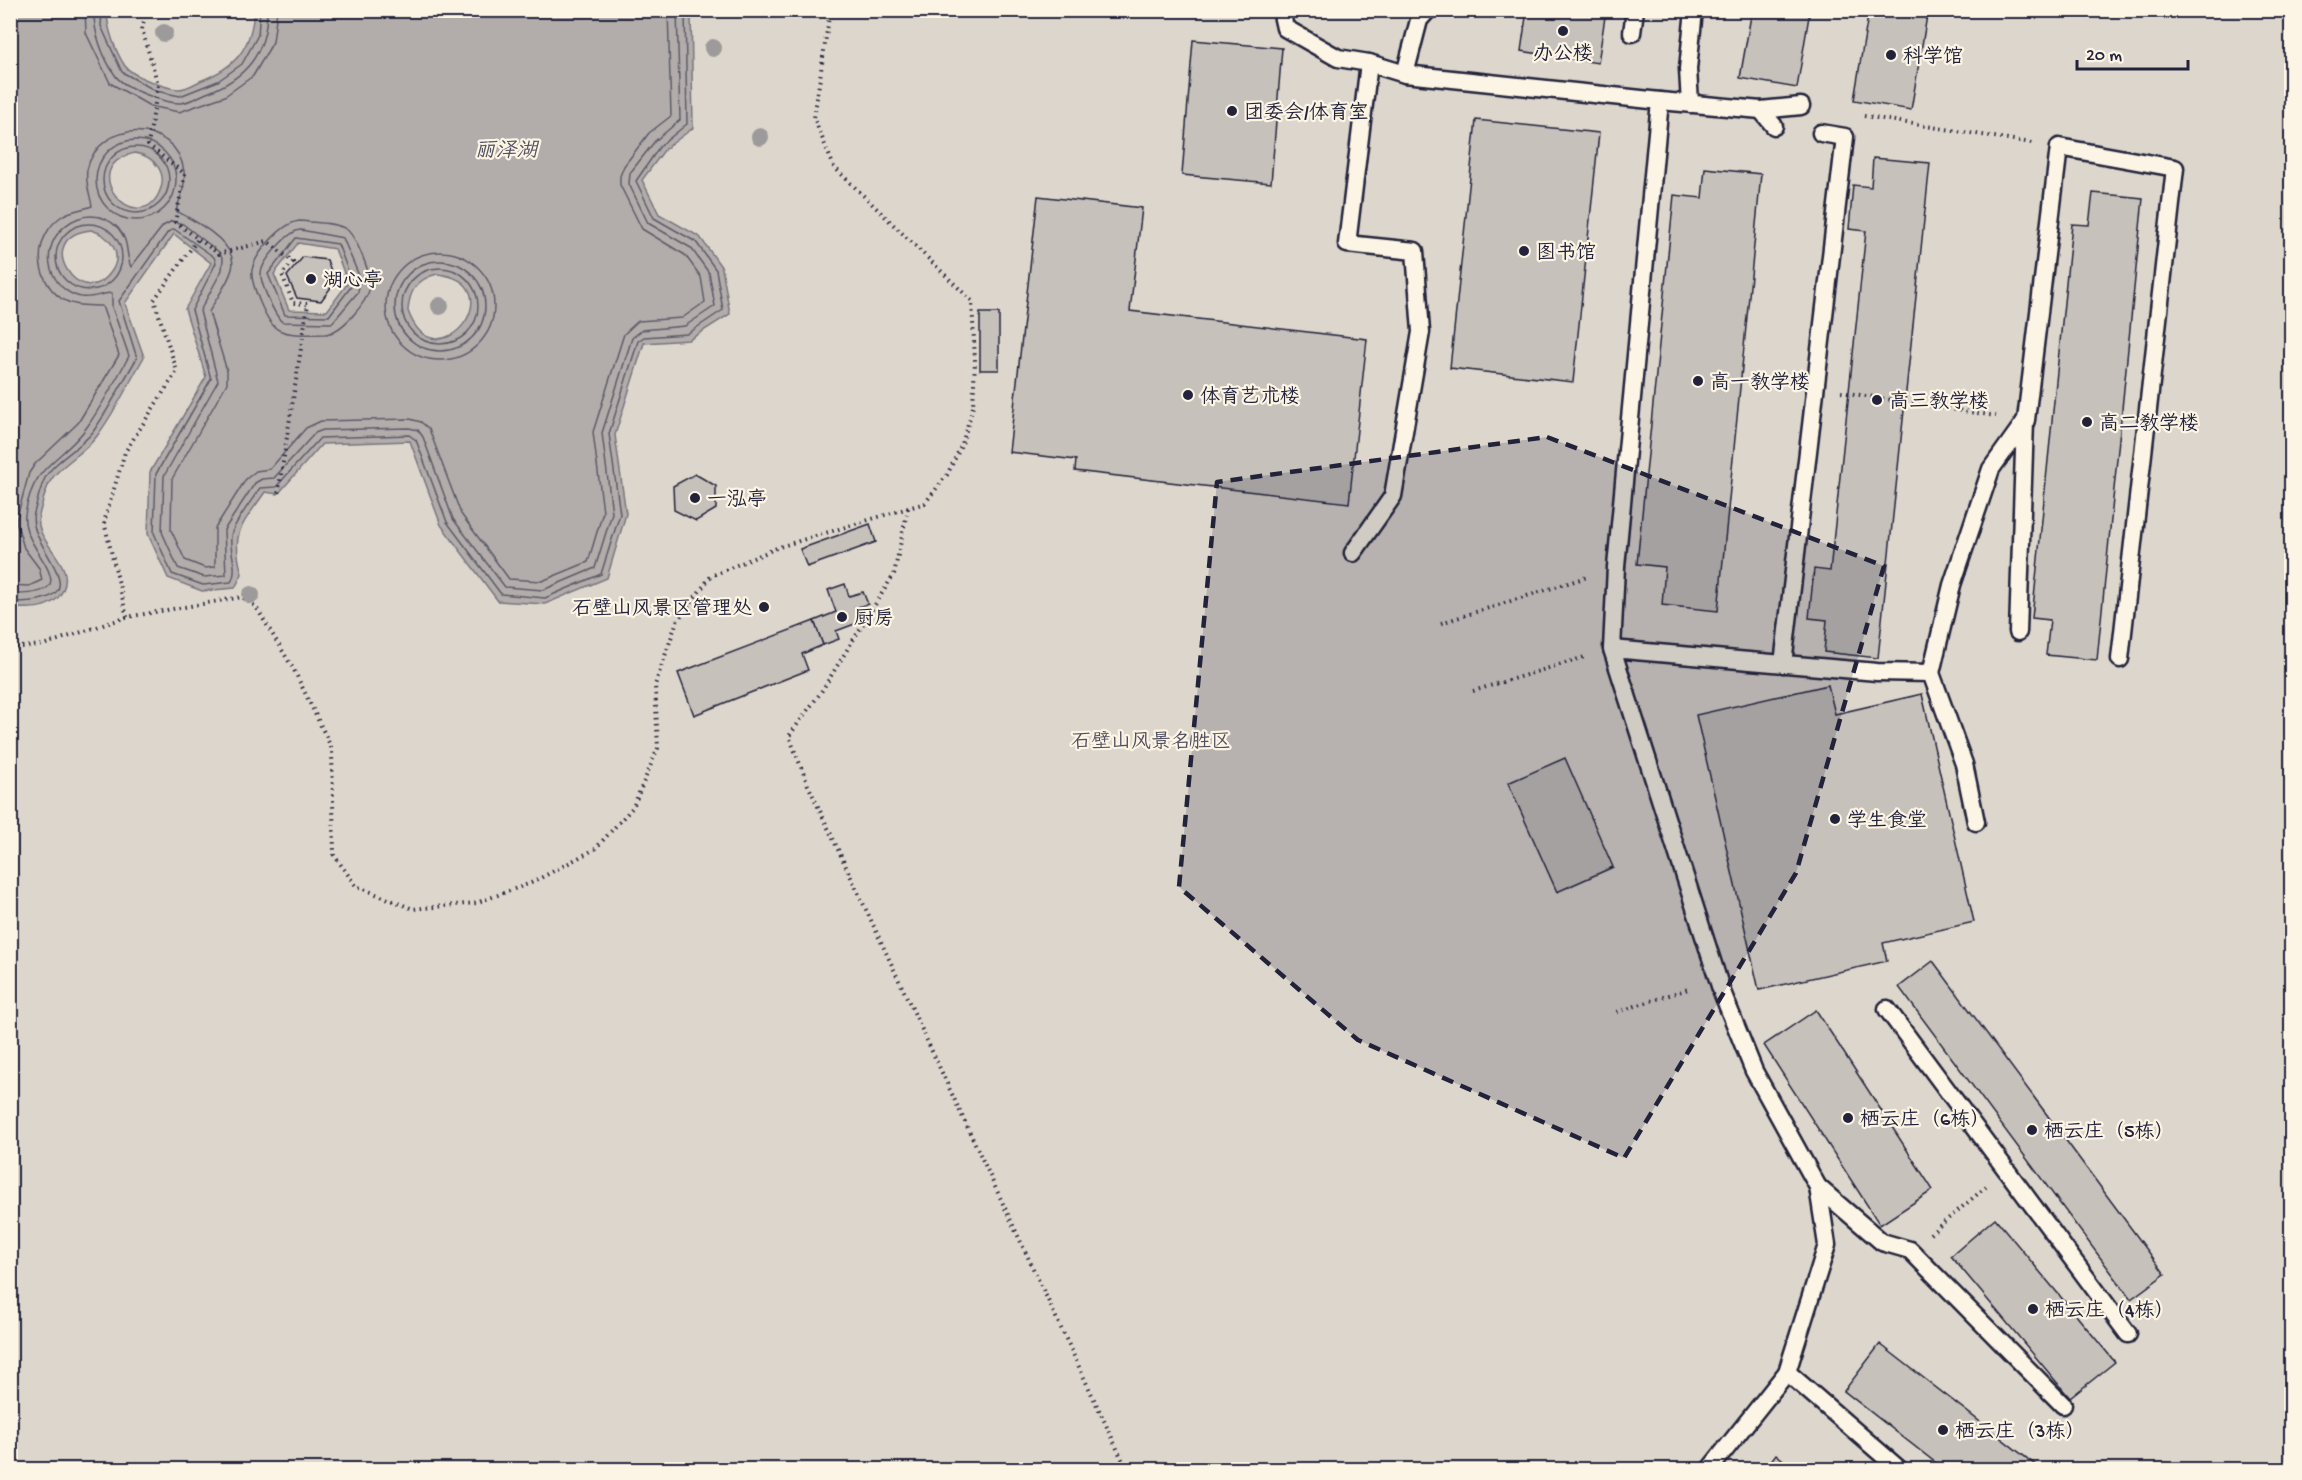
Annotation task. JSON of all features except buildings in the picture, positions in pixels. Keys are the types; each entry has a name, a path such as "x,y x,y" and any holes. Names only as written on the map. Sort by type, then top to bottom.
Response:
{"lane":[{"path":"1281,10 1285,28 1338,58 1369,63 1406,74 1761,110 1801,106"},
{"path":"1406,74 1419,20 1428,10"},
{"path":"1632,33 1635,10"},
{"path":"1690,104 1688,69 1694,10"},
{"path":"1353,553 1394,496 1421,332 1415,250 1347,244 1369,63"},
{"path":"1660,101 1616,567 1612,649 1718,980 1754,1071 1818,1187 1827,1245 1787,1372 1709,1470"},
{"path":"1761,110 1774,126"},
{"path":"1783,664 1813,388 1845,137 1821,133"},
{"path":"2018,632 2025,420 2059,147 2175,168 2120,659"},
{"path":"1976,822 1964,764 1931,673 1952,585 1991,469 2025,420"},
{"path":"1612,649 1783,664 1931,673"},
{"path":"1887,1009 2128,1334"},
{"path":"1818,1187 1882,1242 1910,1250 2063,1406"},
{"path":"1787,1372 1900,1470"}],"path":[{"path":"146,10 142,28 158,85 148,146 185,174 175,222 219,254 267,241 293,262 282,274 293,303 308,304 278,494"},
{"path":"10,648 43,645 127,616 242,597 256,607 294,670 332,749 334,855 356,886 413,909 476,903 531,883 595,849 633,807 658,748 655,685 677,621 711,576 779,547 925,503 947,475 962,444 973,407 975,361 972,301 834,167 814,118 830,10"},
{"path":"1860,115 2059,147"},
{"path":"127,616 104,522 125,452 177,371 154,300 198,239"},
{"path":"1813,388 2025,420"},
{"path":"908,508 894,574 821,692 789,736 813,796 1127,1470"},
{"path":"1441,623 1616,567"},
{"path":"1473,691 1612,649"},
{"path":"1617,1012 1718,980"},
{"path":"1910,1250 2005,1171"}],"highlighted area":[{"path":"1547,437 1884,566 1796,873 1624,1158 1358,1040 1179,887 1217,482"}],"green space":[{"name":"石壁山风景名胜区","path":"10,11 2291,11 2291,1469 11,1469"}],"water":[{"name":"丽泽湖","path":"10,11 107,11 112,39 125,66 150,81 179,89 213,76 232,63 245,46 254,11 691,11 693,128 665,149 642,180 659,214 700,237 722,268 730,314 689,340 644,343 615,435 626,514 607,578 545,604 498,601 441,525 410,441 322,444 278,494 265,492 244,522 237,548 242,574 235,588 202,591 168,578 148,534 150,472 206,377 185,309 211,263 174,234 125,303 144,357 97,436 56,474 44,497 39,525 64,570 63,590 59,597 47,605 33,608 11,608","holes":["135,153 148,158 158,167 161,172 162,186 149,205 137,208 125,204 116,195 110,184 110,172 117,161","91,230 104,236 113,246 115,265 99,283 87,284 75,279 67,269 63,257 64,245 73,235","298,243 335,249 348,283 327,311 289,310 274,274","437,274 460,281 471,294 471,310 463,324 451,335 436,339 421,332 408,311 410,297 415,287 430,276"]}],"place":[{"name":"办公楼","path":"1563,31"},
{"name":"科学馆","path":"1891,55"},
{"name":"团委会/体育室","path":"1232,111"},
{"name":"图书馆","path":"1524,251"},
{"name":"湖心亭","path":"311,279"},
{"name":"高一教学楼","path":"1698,381"},
{"name":"体育艺术楼","path":"1188,395"},
{"name":"高三教学楼","path":"1877,400"},
{"name":"高二教学楼","path":"2087,422"},
{"name":"一泓亭","path":"695,498"},
{"name":"石壁山风景区管理处","path":"764,607"},
{"name":"厨房","path":"842,617"},
{"name":"学生食堂","path":"1835,819"},
{"name":"栖云庄（6栋）","path":"1848,1118"},
{"name":"栖云庄（5栋）","path":"2032,1130"},
{"name":"栖云庄（4栋）","path":"2033,1309"},
{"name":"栖云庄（3栋）","path":"1943,1430"}]}
